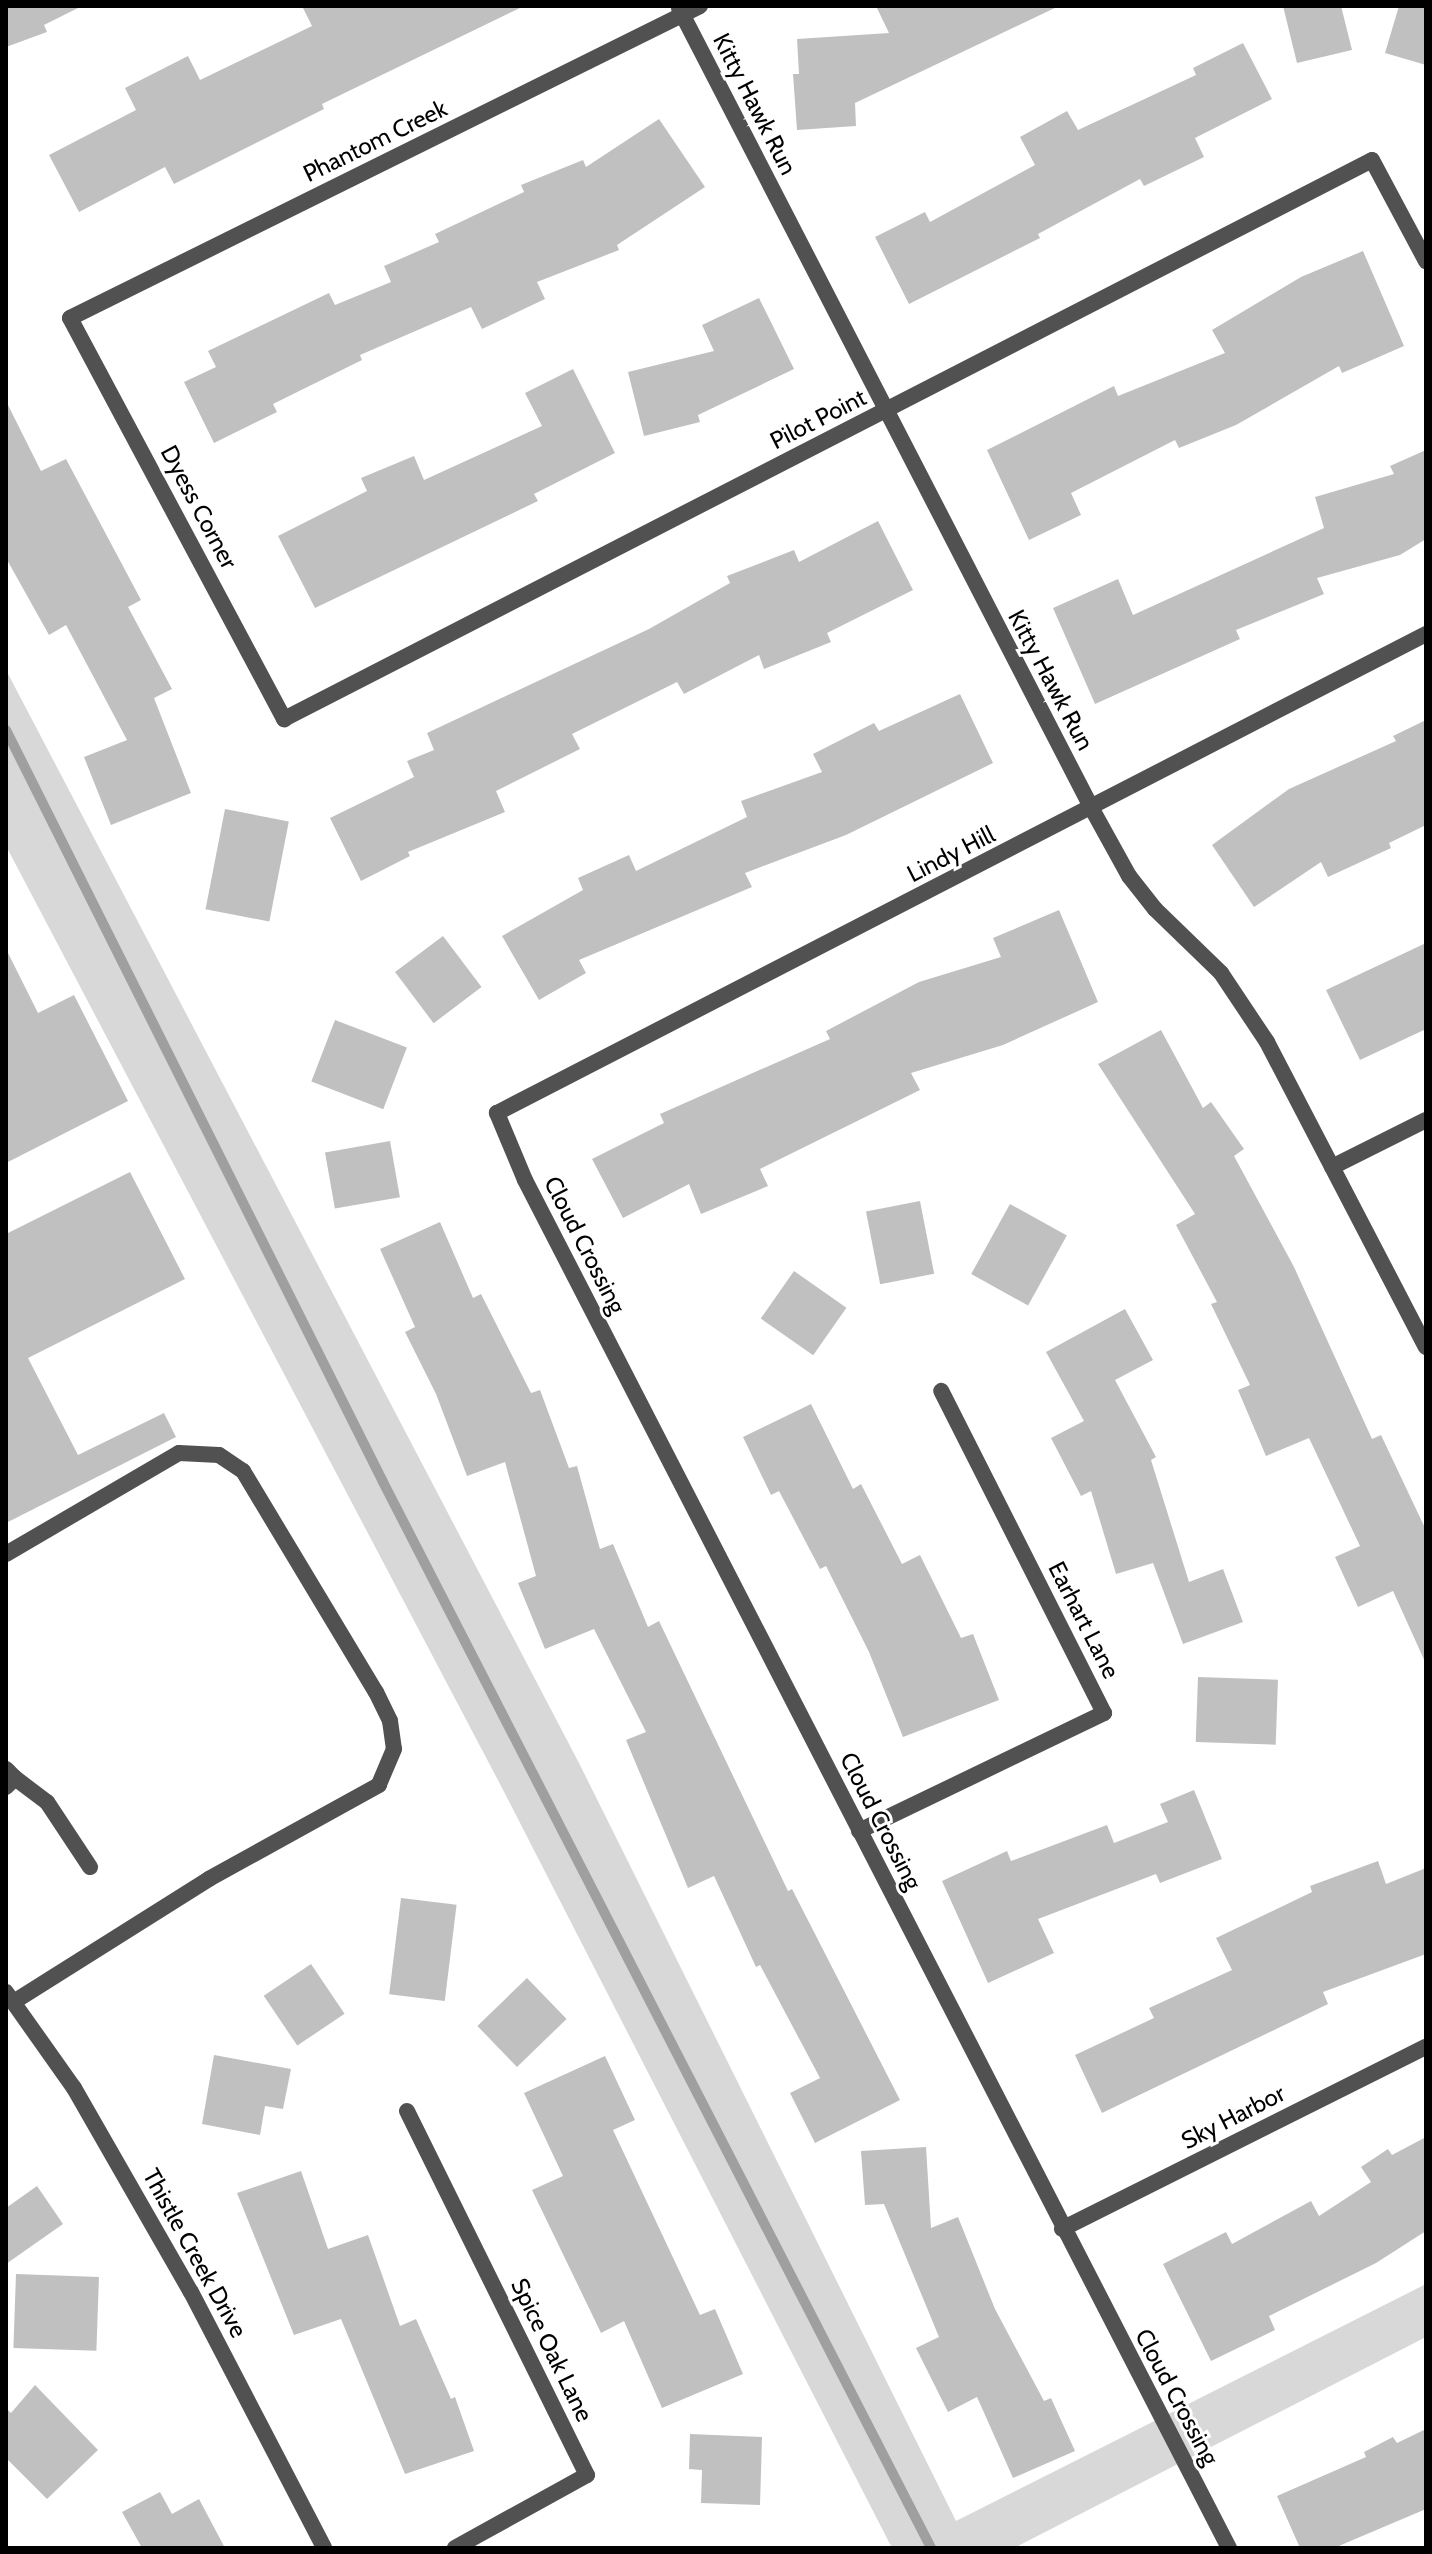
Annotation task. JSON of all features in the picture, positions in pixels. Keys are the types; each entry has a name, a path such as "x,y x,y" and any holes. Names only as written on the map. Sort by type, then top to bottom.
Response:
{"street":[{"name":"Phantom Creek","path":"70,318 680,10 700,6"},
{"name":"Kitty Hawk Run","path":"680,10 883,412 1129,876 1155,909 1221,973 1259,1030 1426,1347"},
{"name":"Pilot Point","path":"284,719 1372,160 1426,261"},
{"name":"Dyess Corner","path":"70,318 284,719"},
{"name":"Lindy Hill","path":"497,1113 1092,809 1426,634"},
{"name":"Cloud Crossing","path":"497,1113 525,1180 1062,2229 1229,2548"},
{"path":"1332,1167 1426,1120"},
{"name":"Earhart Lane","path":"859,1831 1104,1713 941,1391"},
{"path":"6,1554 179,1453 219,1455 243,1471 376,1692 390,1721 394,1749 379,1785 209,1879 10,1997"},
{"path":"9,1778 47,1802 90,1867"},
{"name":"Thistle Creek Drive","path":"10,1997 74,2088 183,2278 324,2548"},
{"name":"Sky Harbor","path":"1062,2229 1426,2047"},
{"name":"Spice Oak Lane","path":"407,2111 587,2475 455,2548"}],"shaded area":[{"path":"6,670 579,1763 956,2521 1426,2284 1426,2337 1014,2548 892,2548 500,1784 6,846"}],"building":[{"path":"6,6 82,6 44,25 47,32 6,47"},
{"path":"302,6 524,6 322,104 324,109 174,184 165,167 79,212 49,155 136,110 125,88 188,56 200,80 312,26"},
{"path":"876,6 1059,6 855,103 856,126 797,130 793,74 799,74 797,39 889,33"},
{"path":"1283,6 1341,6 1352,50 1297,63"},
{"path":"1399,6 1426,6 1426,65 1385,53"},
{"path":"1243,43 1272,99 1195,138 1204,157 1144,186 1140,179 1038,234 1040,238 909,304 875,237 925,212 930,222 1035,165 1020,137 1067,111 1078,130 1196,75 1193,68"},
{"path":"659,119 705,187 617,245 619,250 537,282 545,299 482,329 471,307 360,355 362,360 273,404 277,412 214,443 184,382 216,367 208,351 329,293 335,305 391,282 384,266 439,242 435,234 524,192 521,185 583,160 586,167"},
{"path":"1363,251 1404,346 1342,373 1339,366 1236,425 1179,448 1175,440 1071,493 1081,515 1029,540 987,450 1114,386 1118,396 1225,353 1212,330 1301,277"},
{"path":"759,298 794,369 698,415 700,422 644,436 628,372 714,351 702,325"},
{"path":"573,369 615,453 534,494 538,501 315,608 278,536 367,491 361,478 414,456 424,480 542,426 525,393"},
{"path":"6,401 41,471 66,459 141,600 128,607 172,689 154,698 191,793 111,825 84,757 127,740 66,625 49,635 6,558"},
{"path":"1426,450 1426,539 1400,555 1317,578 1324,594 1236,630 1240,639 1095,704 1053,608 1118,579 1133,615 1324,528 1315,497 1394,474 1390,466"},
{"path":"878,521 913,590 827,633 831,642 764,669 759,655 684,694 677,682 572,734 580,749 496,791 505,812 408,852 410,856 361,881 330,818 414,777 407,761 434,750 427,733 649,629 730,583 727,576 794,550 799,562"},
{"path":"960,694 993,763 846,835 745,873 752,887 579,960 586,973 539,1000 502,936 583,890 578,878 629,855 636,871 747,817 741,801 822,772 813,754 874,723 879,731"},
{"path":"1426,720 1426,825 1389,843 1391,848 1328,877 1321,862 1254,907 1212,845 1289,789 1396,741 1393,736"},
{"path":"225,809 289,821 269,922 206,909"},
{"path":"1059,910 1098,1002 1003,1045 911,1073 920,1090 760,1169 768,1186 701,1214 689,1184 623,1218 592,1159 664,1123 660,1114 830,1039 826,1031 919,982 1001,957 993,938"},
{"path":"443,936 482,987 434,1023 395,972"},
{"path":"1426,943 1426,1029 1360,1060 1326,990"},
{"path":"6,949 38,1013 74,995 128,1101 6,1163"},
{"path":"335,1020 407,1048 383,1109 311,1082"},
{"path":"1161,1030 1203,1108 1211,1102 1244,1149 1234,1156 1294,1267 1372,1439 1381,1435 1426,1530 1426,1664 1393,1591 1358,1607 1335,1557 1360,1546 1309,1438 1266,1456 1238,1390 1250,1385 1211,1304 1217,1302 1176,1225 1195,1214 1098,1064"},
{"path":"390,1141 400,1197 335,1209 325,1152"},
{"path":"130,1172 185,1279 28,1358 78,1455 164,1413 176,1437 6,1523 6,1234"},
{"path":"920,1201 934,1274 880,1284 866,1211"},
{"path":"1010,1204 1067,1236 1028,1305 971,1274"},
{"path":"440,1222 473,1298 481,1294 531,1393 540,1390 569,1468 577,1466 600,1549 613,1544 648,1627 659,1621 788,1891 792,1889 900,2100 815,2143 790,2093 820,2078 760,1965 756,1967 714,1876 688,1888 626,1740 646,1732 594,1629 545,1649 518,1583 536,1576 505,1462 467,1476 436,1394 405,1332 415,1327 380,1249"},
{"path":"794,1271 846,1308 813,1355 761,1319"},
{"path":"1125,1309 1153,1360 1115,1380 1156,1457 1151,1460 1189,1582 1223,1569 1243,1622 1183,1644 1153,1563 1116,1574 1091,1491 1081,1496 1051,1438 1084,1421 1046,1352"},
{"path":"811,1404 853,1489 861,1484 902,1564 920,1555 961,1638 973,1634 999,1700 903,1737 869,1652 826,1566 820,1569 779,1491 771,1495 743,1437"},
{"path":"1198,1677 1278,1680 1276,1745 1196,1742"},
{"path":"1194,1790 1222,1859 1160,1883 1156,1874 1038,1919 1054,1953 988,1983 942,1881 1007,1851 1011,1861 1107,1825 1114,1843 1168,1822 1160,1804"},
{"path":"1378,1861 1386,1884 1426,1868 1426,1954 1323,1992 1328,2004 1102,2113 1075,2055 1154,2018 1149,2008 1232,1970 1216,1938 1312,1892 1310,1886"},
{"path":"401,1898 457,1905 445,2001 389,1994"},
{"path":"311,1964 345,2014 297,2046 264,1996"},
{"path":"527,1978 567,2019 517,2067 477,2026"},
{"path":"214,2055 291,2069 283,2109 265,2106 260,2135 202,2124"},
{"path":"605,2056 635,2120 613,2130 700,2315 715,2309 743,2374 662,2408 624,2321 601,2333 532,2190 563,2176 524,2093"},
{"path":"1426,2137 1426,2231 1376,2263 1269,2316 1275,2330 1211,2361 1163,2264 1226,2232 1232,2244 1311,2201 1319,2216 1371,2182 1361,2167 1388,2149 1392,2155"},
{"path":"926,2147 931,2228 958,2217 995,2309 1044,2401 1051,2398 1075,2451 1013,2478 977,2397 948,2412 916,2348 939,2337 884,2204 865,2205 861,2151"},
{"path":"301,2171 328,2249 368,2235 400,2326 416,2319 451,2399 455,2397 474,2451 405,2474 341,2319 294,2335 237,2193"},
{"path":"37,2186 63,2224 6,2264 6,2208"},
{"path":"16,2274 99,2277 96,2351 13,2348"},
{"path":"35,2385 98,2450 47,2499 6,2458 6,2408 11,2413"},
{"path":"1426,2429 1426,2509 1334,2548 1300,2548 1277,2496 1366,2457 1364,2452 1393,2437 1397,2443"},
{"path":"690,2434 762,2437 760,2505 701,2503 702,2470 689,2469"},
{"path":"160,2492 172,2514 199,2499 225,2548 142,2548 122,2512"}],"waterway":[{"path":"6,730 383,1482 931,2548"}]}
